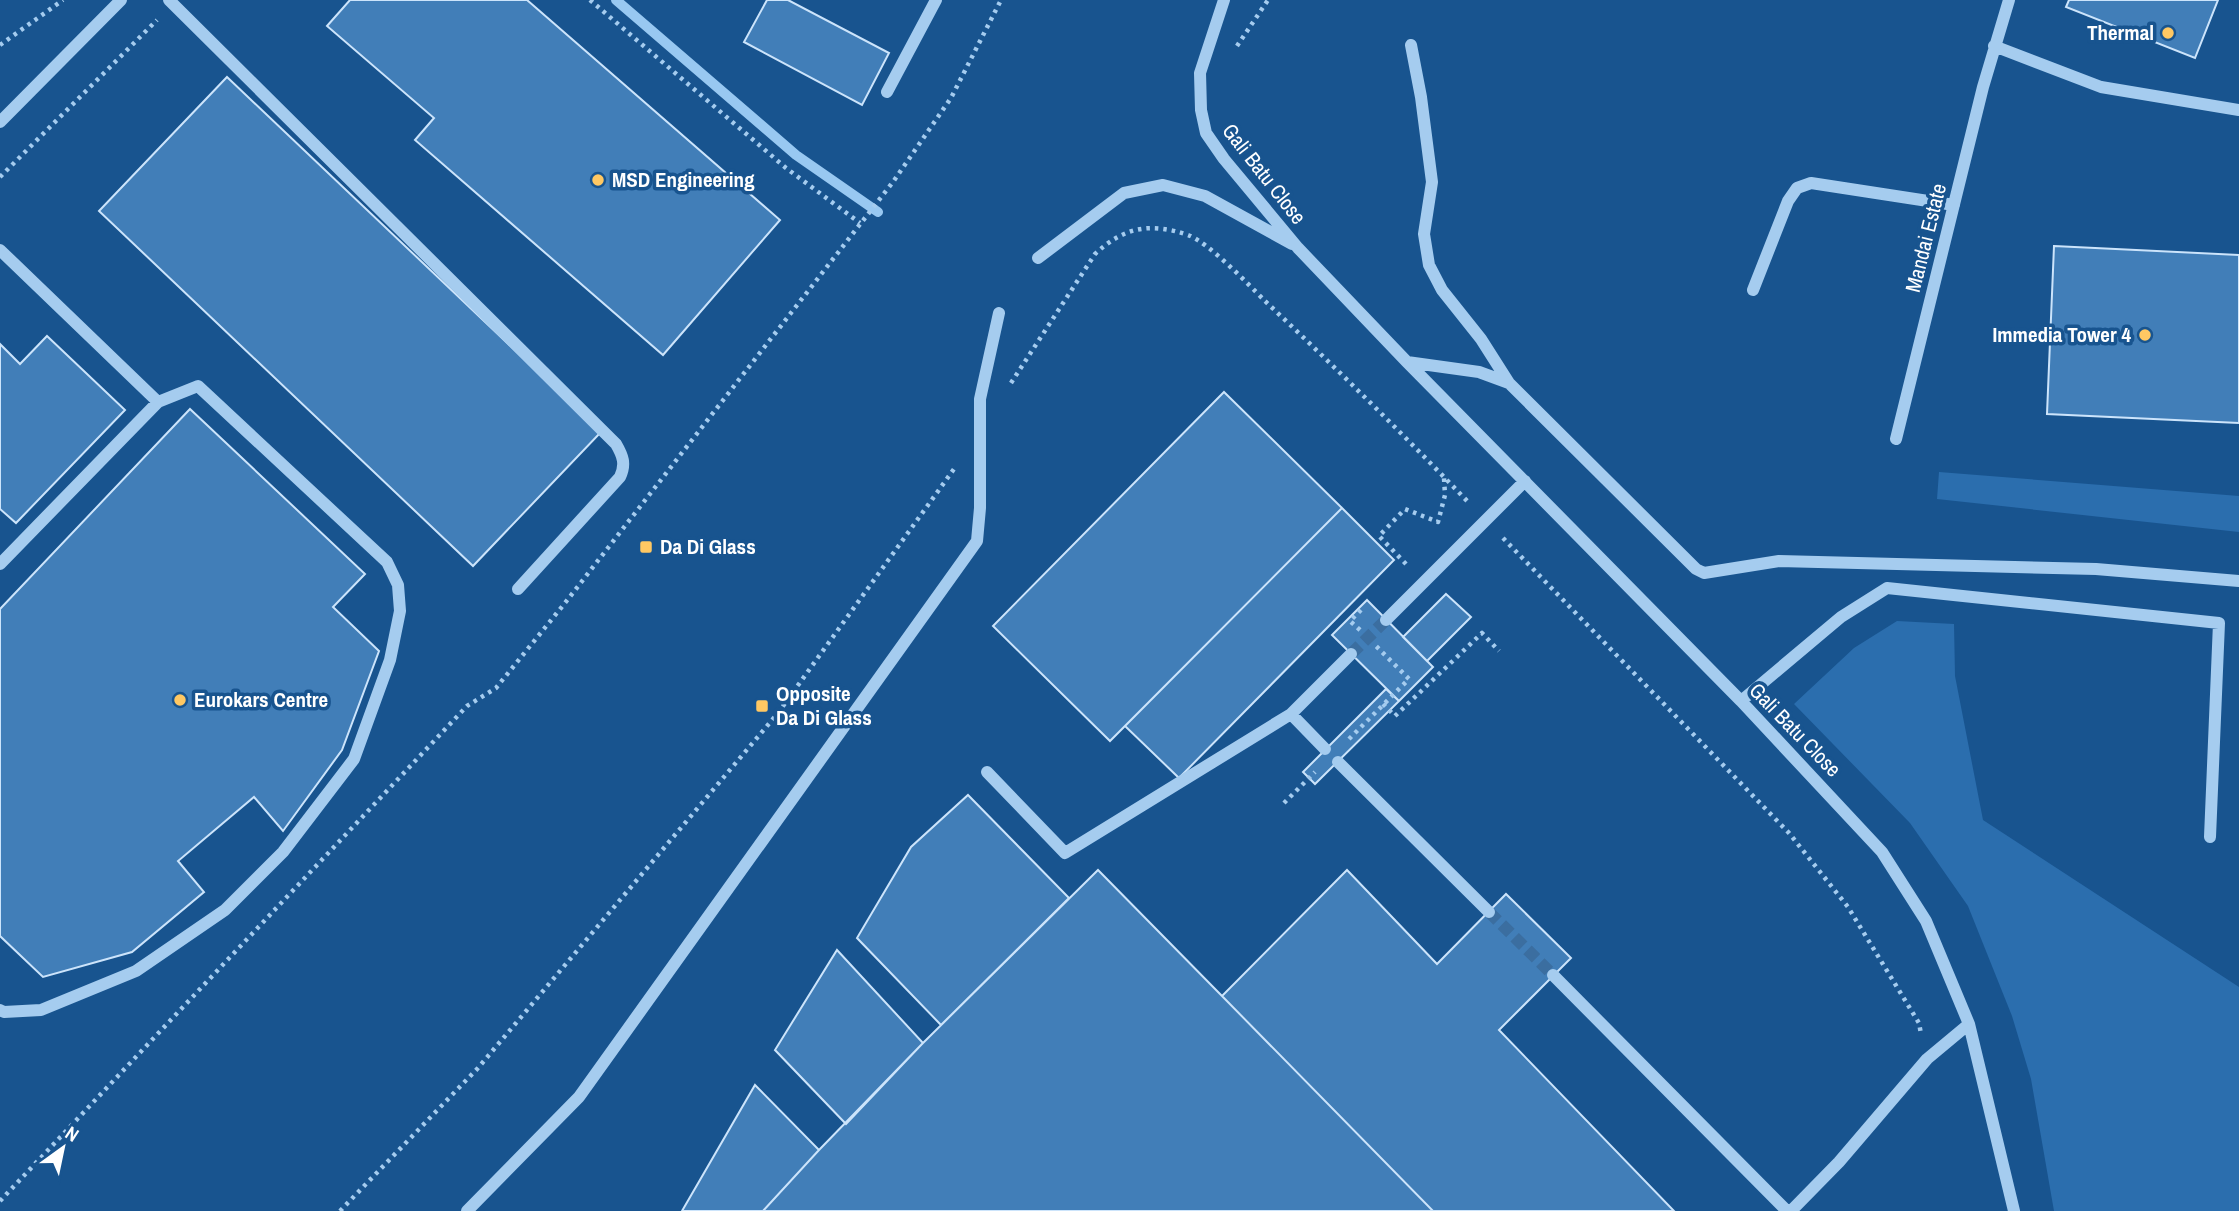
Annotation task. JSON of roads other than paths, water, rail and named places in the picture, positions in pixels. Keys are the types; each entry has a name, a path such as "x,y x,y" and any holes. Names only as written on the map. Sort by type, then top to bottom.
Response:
{"street":[{"path":"0,122 121,0"},
{"path":"887,92 936,0"},
{"name":"Gali Batu Close","path":"1224,0 1200,73 1201,110 1206,133 1224,159 1298,248 1741,701 1882,852 1926,921 1969,1024 2014,1211"},
{"name":"Mandai Estate","path":"1896,439 1994,46 2009,0"},
{"path":"171,2 617,444 625,467 620,477 518,589"},
{"path":"1410,45 1421,97 1432,182 1424,234 1429,265 1443,290 1509,383 1696,569 1704,573 1793,561 2096,569 2239,581"},
{"path":"1994,46 2101,87 2239,110"},
{"path":"1753,290 1788,201 1797,188 1811,183 1954,205"},
{"name":"Gali Batu Close","path":"1038,258 1124,193 1163,185 1205,196 1298,248"},
{"path":"0,250 158,402"},
{"path":"467,1211 579,1097 977,541 981,461 980,399 999,313"},
{"path":"1407,362 1479,372 1509,383"},
{"path":"0,564 158,402 198,386 387,562 398,585 400,611 390,660 354,759 283,852 225,910 136,971 41,1010 0,1010"},
{"path":"1386,620 1525,481"},
{"path":"1741,701 1841,617 1887,588 2219,623 2210,837"},
{"path":"987,772 1065,853 1291,714 1352,654"},
{"path":"1291,714 1325,749"},
{"path":"1338,762 1489,912"},
{"path":"1553,975 1789,1211 1839,1162 1927,1059 1969,1024"}],"waterway":[{"path":"616,0 796,155 878,212"}],"tunnel":[{"path":"1351,654 1386,620"},
{"path":"1489,912 1553,975"}],"place":[{"name":"Thermal","path":"2168,33"},
{"name":"MSD Engineering","path":"598,180"},
{"name":"Immedia Tower 4","path":"2145,335"},
{"name":"Da Di Glass","path":"646,547"},
{"name":"Eurokars Centre","path":"180,700"},
{"name":"Opposite Da Di Glass","path":"762,706"}]}
